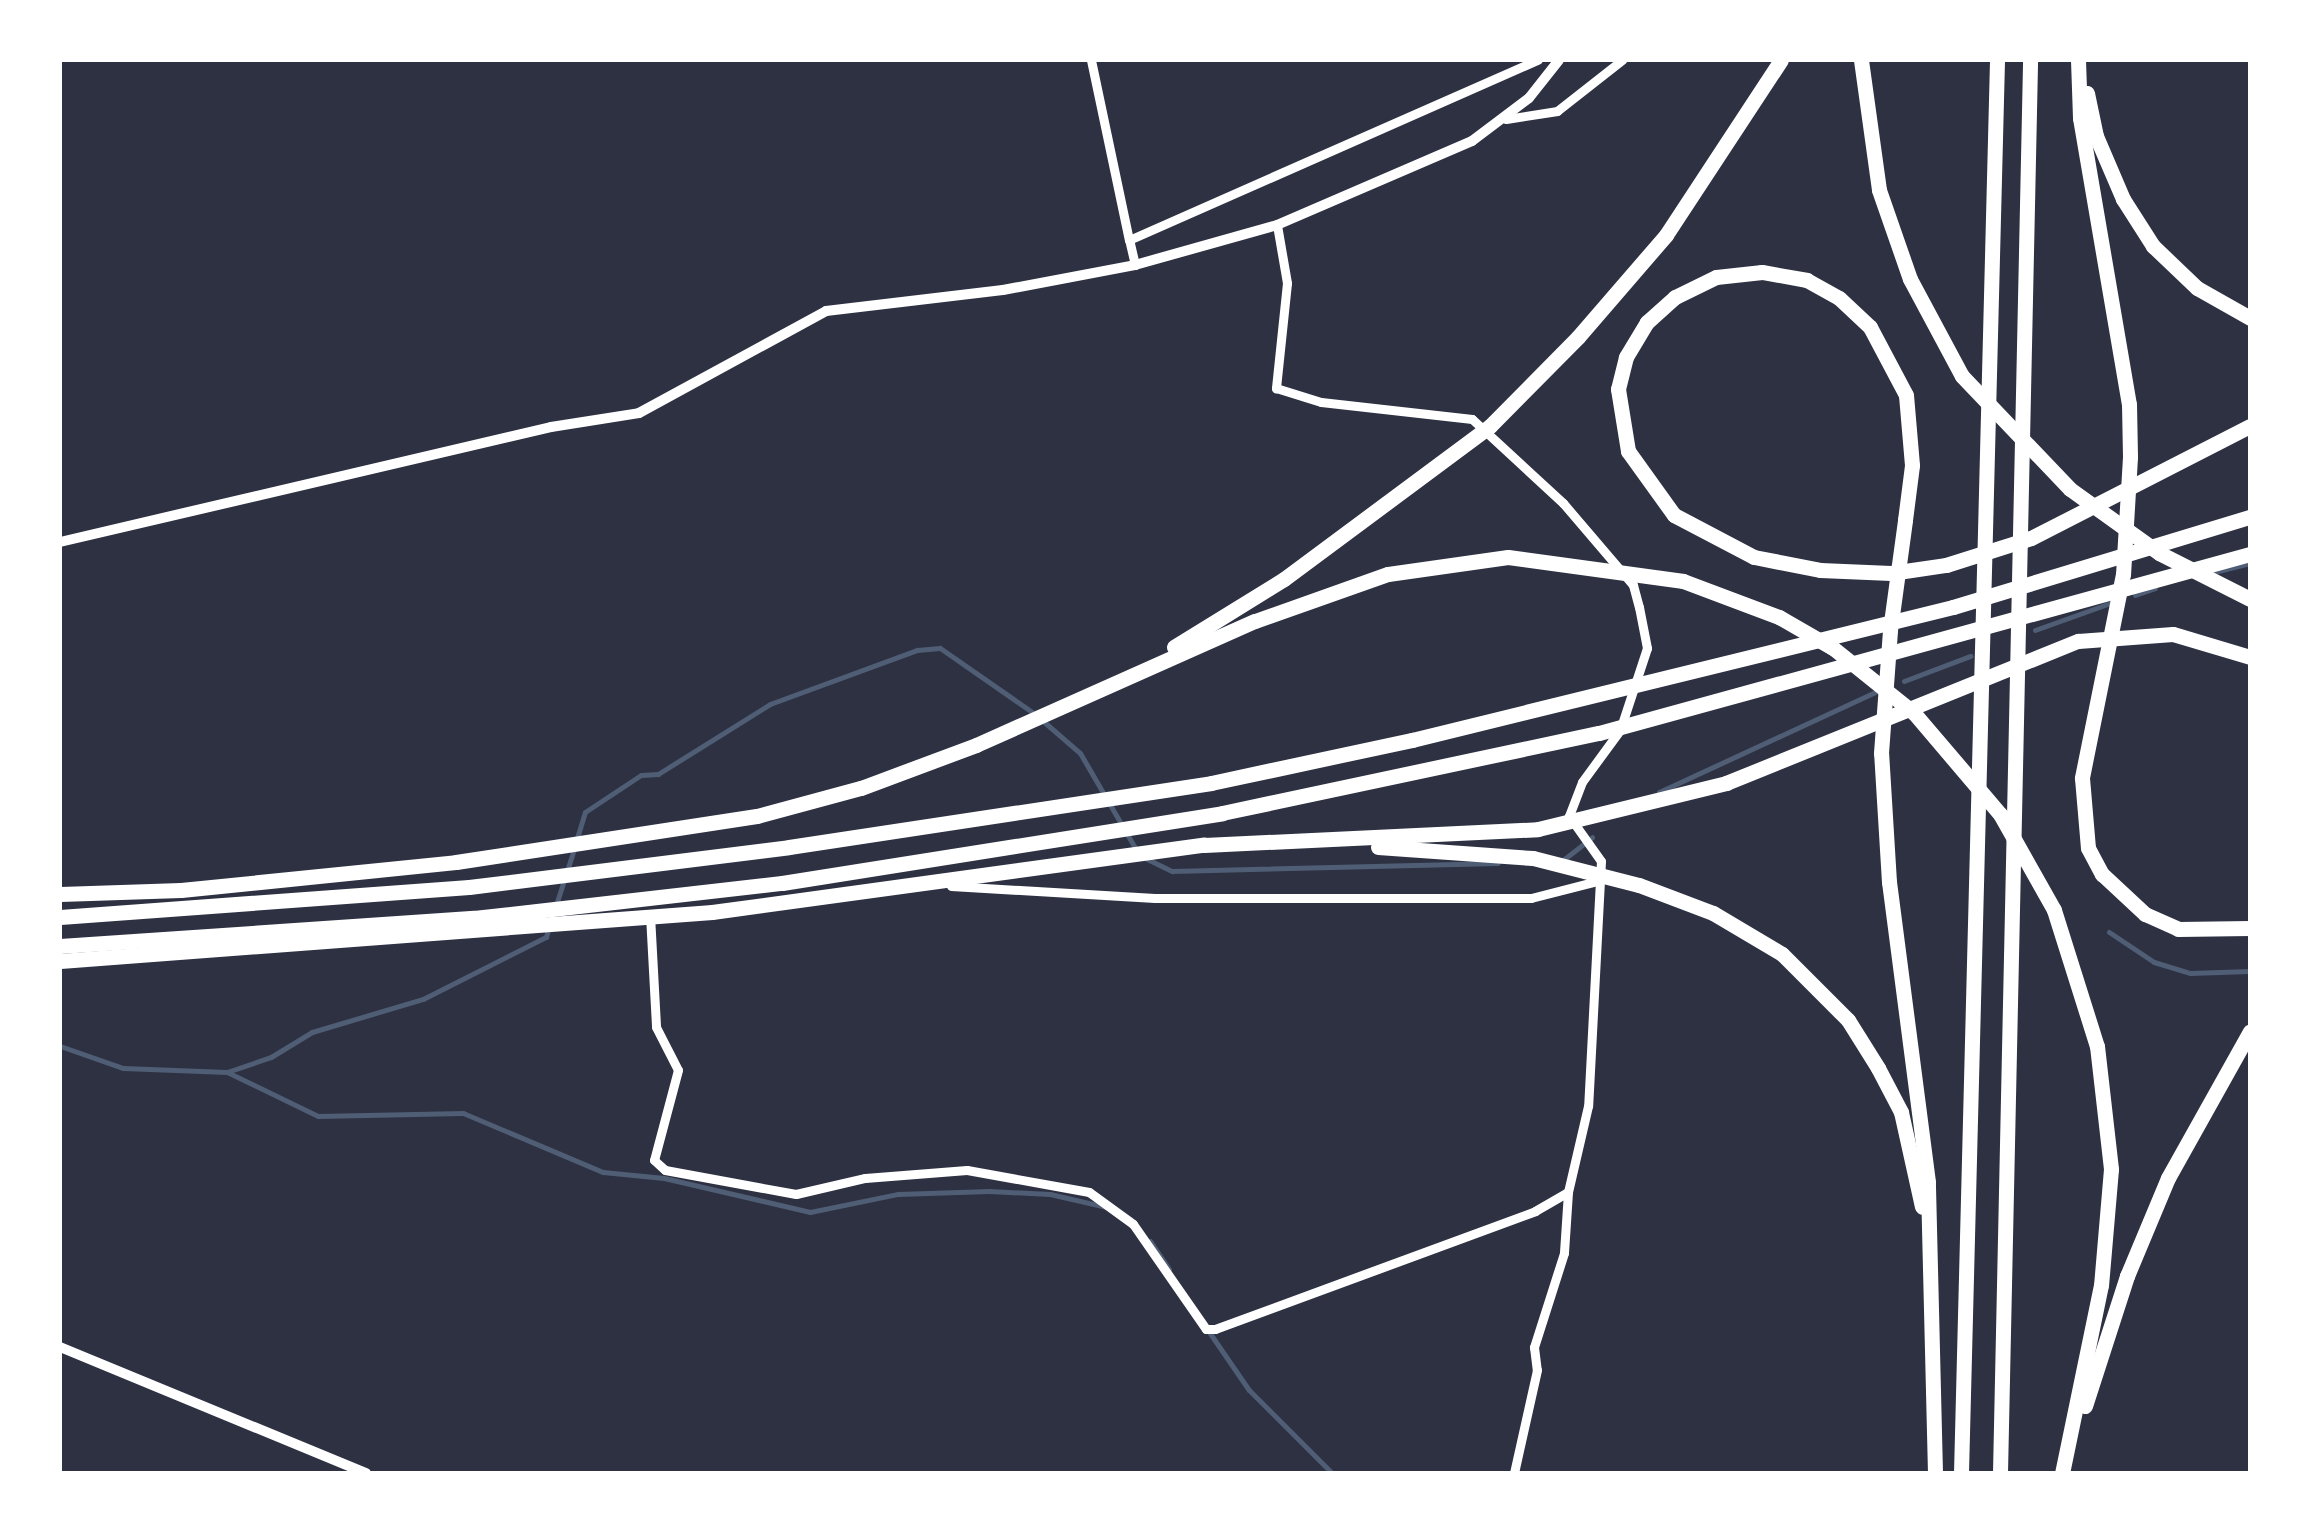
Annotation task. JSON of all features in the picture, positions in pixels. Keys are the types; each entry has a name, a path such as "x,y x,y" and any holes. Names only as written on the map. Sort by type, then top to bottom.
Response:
{"highway":[{"path":"1115,682 1284,579 1490,426 1578,338 1666,236 1781,60"},
{"path":"1862,60 1878,190 1910,279 1962,376 2070,489 2158,552 2250,598"},
{"path":"1961,1473 1996,60"},
{"path":"2000,1473 2030,60"},
{"path":"2079,60 2096,136 2123,199 2153,246 2197,288 2250,318"},
{"path":"2079,60 2080,118 2128,404 2131,495 2123,574 2082,778 2088,848 2102,874 2145,914 2178,930 2250,928"},
{"path":"1935,1473 1928,1182 1889,882 1881,754 1912,465 1906,395 1870,327 1807,280 1762,272 1716,277 1675,297 1647,322 1626,357 1618,389 1628,452 1643,479 1674,515 1754,557 1856,572 1946,565 2031,538 2250,426"},
{"path":"60,918 469,887 1210,783 1412,740 1952,607 2250,517"},
{"path":"60,946 474,918 762,886 1222,813 1599,733 2250,554"},
{"path":"60,894 182,890 456,862 757,816 959,752 1254,621 1388,574 1508,557 1614,566 1683,581 1780,618 1834,648 1914,713 2000,814 2054,910 2084,995 2107,1106 2112,1169 2101,1285 2065,1473"},
{"path":"60,959 712,912 1102,856 1538,829 1612,815 1726,784 2078,642 2173,634 2250,657"},
{"path":"1294,843 1533,858 1639,886 1713,914 1782,954 1848,1020 1901,1112 1932,1259"},
{"path":"2065,1473 2127,1276 2176,1160 2250,1031"}],"street":[{"path":"1091,60 1135,265"},
{"path":"1128,240 1538,60"},
{"path":"60,542 551,427 640,413 826,311 1004,290 1135,265 1277,225 1460,147 1506,119 1558,60"},
{"path":"1506,119 1557,111 1622,60"},
{"path":"1277,225 1287,283 1276,388 1322,402 1472,418 1563,503 1633,585 1646,648 1620,730 1582,782 1569,816 1602,861 1588,1106 1568,1192 1564,1252 1534,1347 1538,1370 1514,1473"},
{"path":"60,959 945,886 1155,898 1531,898 1600,880"},
{"path":"650,912 656,1028 678,1070 654,1160 666,1170 796,1194 865,1178 967,1170 1089,1192 1133,1224 1206,1329 1215,1329 1535,1211 1568,1192"},
{"path":"60,1347 366,1473"}],"waterway":[{"path":"2214,572 2250,563"},
{"path":"2135,595 2155,588"},
{"path":"2035,630 2113,602"},
{"path":"577,838 585,812 641,775 658,774 770,704 917,650 940,648 1035,714"},
{"path":"1904,681 1970,656"},
{"path":"1659,792 1880,690"},
{"path":"1043,721 1080,753 1138,853"},
{"path":"1563,860 1592,837"},
{"path":"556,905 574,849"},
{"path":"1147,859 1172,871 1498,863"},
{"path":"60,1046 123,1068 227,1072 271,1057 312,1032 423,999 546,937 548,930"},
{"path":"2109,932 2154,962 2190,973 2250,971"},
{"path":"227,1072 318,1116 463,1113 603,1172 664,1178 810,1212 898,1194 989,1191 1050,1194 1106,1207"},
{"path":"1150,1241 1169,1269"},
{"path":"1207,1329 1249,1390 1332,1473"}]}
